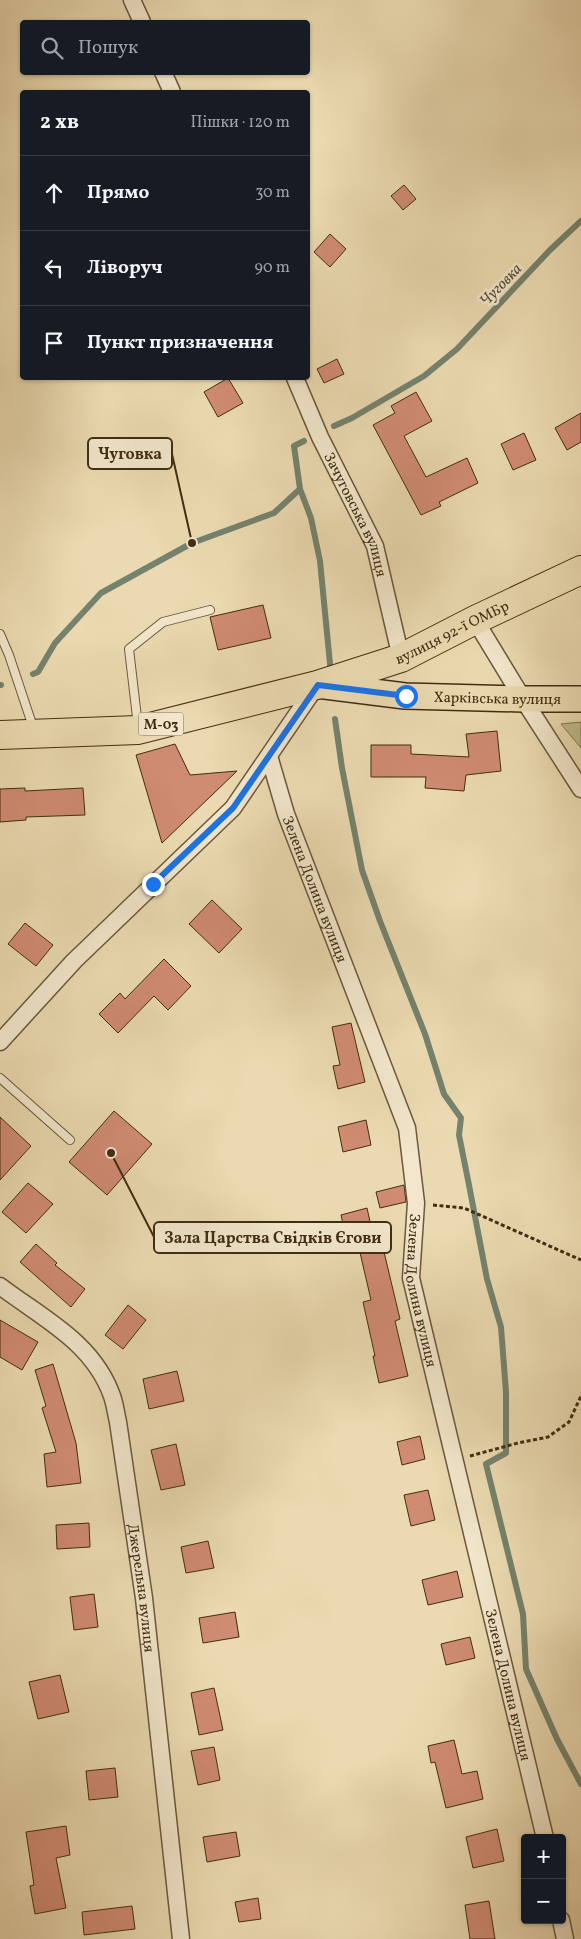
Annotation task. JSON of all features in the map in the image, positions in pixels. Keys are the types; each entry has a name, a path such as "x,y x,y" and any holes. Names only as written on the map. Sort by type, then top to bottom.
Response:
{"highway":[{"name":"вулиця 92-ї ОМБр","path":"318,685 401,658 475,620 581,570"},
{"name":"Харківська вулиця","path":"0,735 138,730 318,685"}],"main road":[{"name":"Харківська вулиця","path":"318,685 406,696 523,699 581,698"}],"street":[{"path":"132,0 141,20"},
{"path":"164,75 171,90"},
{"name":"Зачуговська вулиця","path":"295,380 320,437 375,546 401,658"},
{"path":"475,620 581,790"},
{"path":"0,1042 74,961 233,808 318,685"},
{"name":"Зелена Долина вулиця","path":"269,756 286,814 407,1128 416,1203 411,1278 544,1834"},
{"name":"Джерельна вулиця","path":"0,1286 75,1340 91,1358 112,1396 118,1422 144,1598 181,1939"},
{"path":"562,1924 565,1939"}],"lane":[{"path":"138,730 129,650 163,622 210,610"},
{"path":"0,634 9,654 35,734"},
{"path":"0,1078 70,1140"}],"path":[{"path":"416,1203 464,1208 581,1260"},
{"path":"493,1449 548,1437 569,1422 581,1396"}],"shaded area":[{"path":"581,722 581,748 561,724"}],"building":[{"path":"404,185 416,199 403,210 391,196"},
{"path":"330,234 346,249 330,267 314,252"},
{"path":"337,359 344,374 324,383 317,369"},
{"path":"225,380 229,380 243,403 218,417 204,392"},
{"path":"416,392 432,421 404,436 426,477 467,458 478,483 439,502 441,506 421,515 373,425 395,413 391,406"},
{"path":"581,413 581,442 567,450 555,428"},
{"path":"524,433 536,460 513,470 501,444"},
{"path":"263,605 271,638 218,650 210,617"},
{"path":"497,731 501,771 466,775 464,791 425,788 426,777 371,777 371,745 411,745 411,754 469,757 466,734"},
{"path":"175,744 190,775 237,771 162,843 136,755"},
{"path":"25,788 25,791 83,788 85,815 26,817 26,820 0,822 0,789"},
{"path":"212,900 242,929 219,953 189,924"},
{"path":"25,923 53,945 36,966 8,944"},
{"path":"164,959 191,986 168,1010 154,996 118,1033 99,1014 120,993 125,999"},
{"path":"351,1023 365,1082 338,1089 333,1066 340,1065 332,1027"},
{"path":"114,1111 152,1144 107,1195 69,1162"},
{"path":"0,1117 31,1146 0,1180"},
{"path":"366,1120 371,1145 343,1152 338,1127"},
{"path":"28,1183 53,1204 26,1233 2,1212"},
{"path":"404,1185 406,1202 380,1208 376,1192"},
{"path":"367,1208 377,1253 384,1252 400,1319 395,1321 408,1376 379,1383 363,1302 371,1300 355,1231 345,1233 341,1215"},
{"path":"36,1244 57,1263 55,1265 85,1289 71,1307 20,1262"},
{"path":"128,1305 146,1320 123,1349 105,1335"},
{"path":"0,1320 38,1342 22,1370 0,1357"},
{"path":"53,1364 76,1443 81,1483 47,1487 44,1454 56,1452 42,1408 46,1406 35,1370"},
{"path":"177,1371 184,1401 149,1409 143,1379"},
{"path":"420,1436 425,1459 402,1465 397,1442"},
{"path":"176,1444 185,1485 161,1490 151,1450"},
{"path":"428,1490 435,1520 411,1526 404,1495"},
{"path":"89,1523 90,1547 57,1549 56,1525"},
{"path":"208,1541 214,1568 186,1573 181,1547"},
{"path":"457,1571 463,1597 428,1605 422,1580"},
{"path":"94,1594 98,1627 74,1630 70,1597"},
{"path":"235,1612 239,1637 203,1643 199,1618"},
{"path":"470,1637 475,1658 446,1665 441,1644"},
{"path":"60,1675 69,1712 38,1719 29,1682"},
{"path":"214,1688 223,1730 199,1735 191,1693"},
{"path":"454,1740 462,1774 477,1771 483,1799 446,1808 435,1762 431,1763 428,1746"},
{"path":"214,1747 220,1780 198,1785 191,1751"},
{"path":"115,1768 118,1797 89,1800 86,1771"},
{"path":"66,1826 70,1855 56,1858 66,1908 35,1914 30,1886 34,1885 26,1832"},
{"path":"497,1829 504,1861 473,1868 466,1837"},
{"path":"236,1832 240,1856 207,1862 203,1837"},
{"path":"258,1898 261,1919 239,1922 235,1902"},
{"path":"489,1901 495,1939 470,1939 465,1905"},
{"path":"132,1906 135,1929 84,1935 82,1912"}],"waterway":[{"name":"Чуговка","path":"334,426 352,418 424,376 457,349 550,250 581,221"},
{"name":"Чуговка","path":"33,674 38,672 55,643 101,593 192,543 274,513 300,489 294,446 304,441"},
{"path":"300,489 311,518 320,561 331,674"},
{"path":"335,719 342,768 362,870 425,1034 444,1094 461,1118 459,1135 487,1279 501,1327 506,1392 506,1453 486,1464 523,1614 526,1669 557,1739 581,1784"}],"place":[{"name":"Чуговка","path":"192,543"},
{"name":"Зала Царства Свідків Єгови","path":"111,1153"}],"route":[{"path":"153,884 233,808 318,685 406,696"}]}
